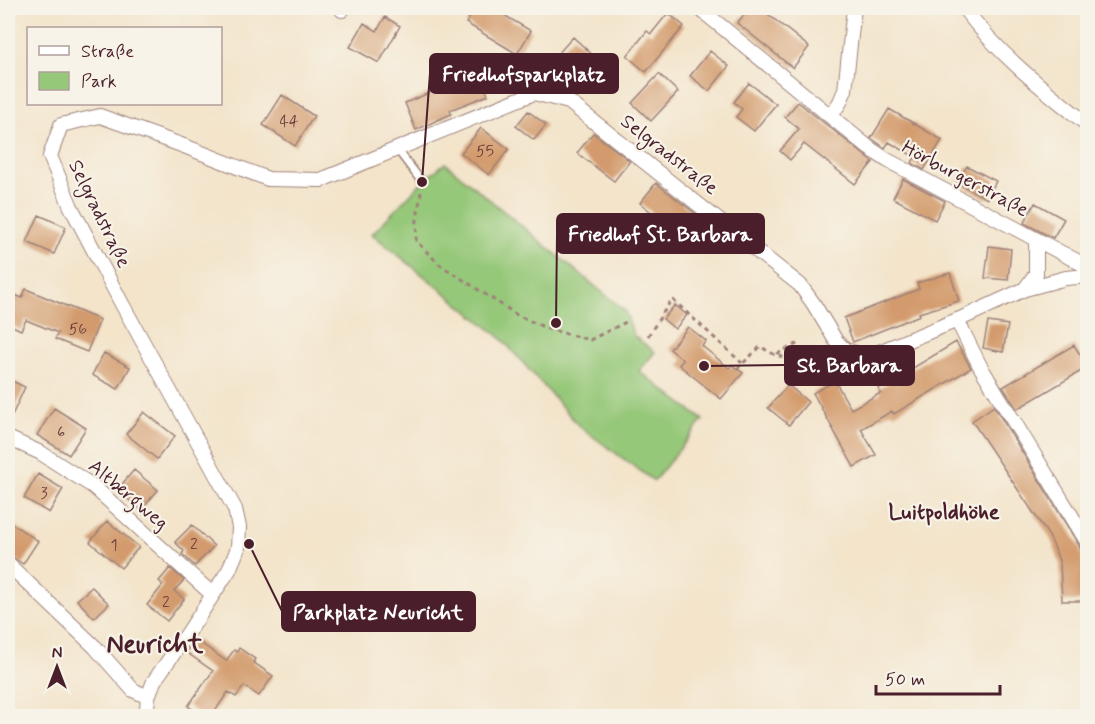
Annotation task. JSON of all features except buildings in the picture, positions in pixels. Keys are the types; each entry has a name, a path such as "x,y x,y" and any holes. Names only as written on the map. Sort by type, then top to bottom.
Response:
{"street":[{"name":"Hörburgerstraße","path":"699,8 869,148 887,160 1088,267"},
{"path":"831,116 845,90 854,8"},
{"path":"964,8 978,26 1030,79 1088,125"},
{"name":"Selgradstraße","path":"213,595 229,570 238,548 239,527 235,509 71,207 50,156 61,125 100,116 268,178 321,180 534,93 569,102 800,285 836,341 845,350 859,354 874,354 1025,289 1066,278 1088,276"},
{"path":"1025,289 1036,274 1036,240"},
{"path":"957,320 980,366 1088,543"},
{"name":"Altbergweg","path":"8,438 40,453 94,487 213,595"},
{"path":"8,564 95,647 133,690 148,697"},
{"path":"150,717 147,708 148,697 154,681 213,595"}],"lane":[{"path":"397,149 422,182"}],"path":[{"path":"422,182 416,241 439,264 517,315 548,329 590,340 626,322"},
{"path":"648,336 672,299 742,363"},
{"path":"775,355 799,343"},
{"path":"737,369 760,346 775,355 795,360 838,358"}],"green space":[{"path":"445,163 625,311 634,336 655,352 639,371 703,420 654,481 580,427 501,338 372,234 422,182"}],"place":[{"name":"Friedhofsparkplatz","path":"422,182"},
{"name":"Friedhof St. Barbara","path":"556,323"},
{"name":"St. Barbara","path":"704,366"},
{"name":"Parkplatz Neuricht","path":"249,544"}],"district":[{"name":"Luitpoldhöhe","path":"944,513"},
{"name":"Neuricht","path":"155,645"}]}
